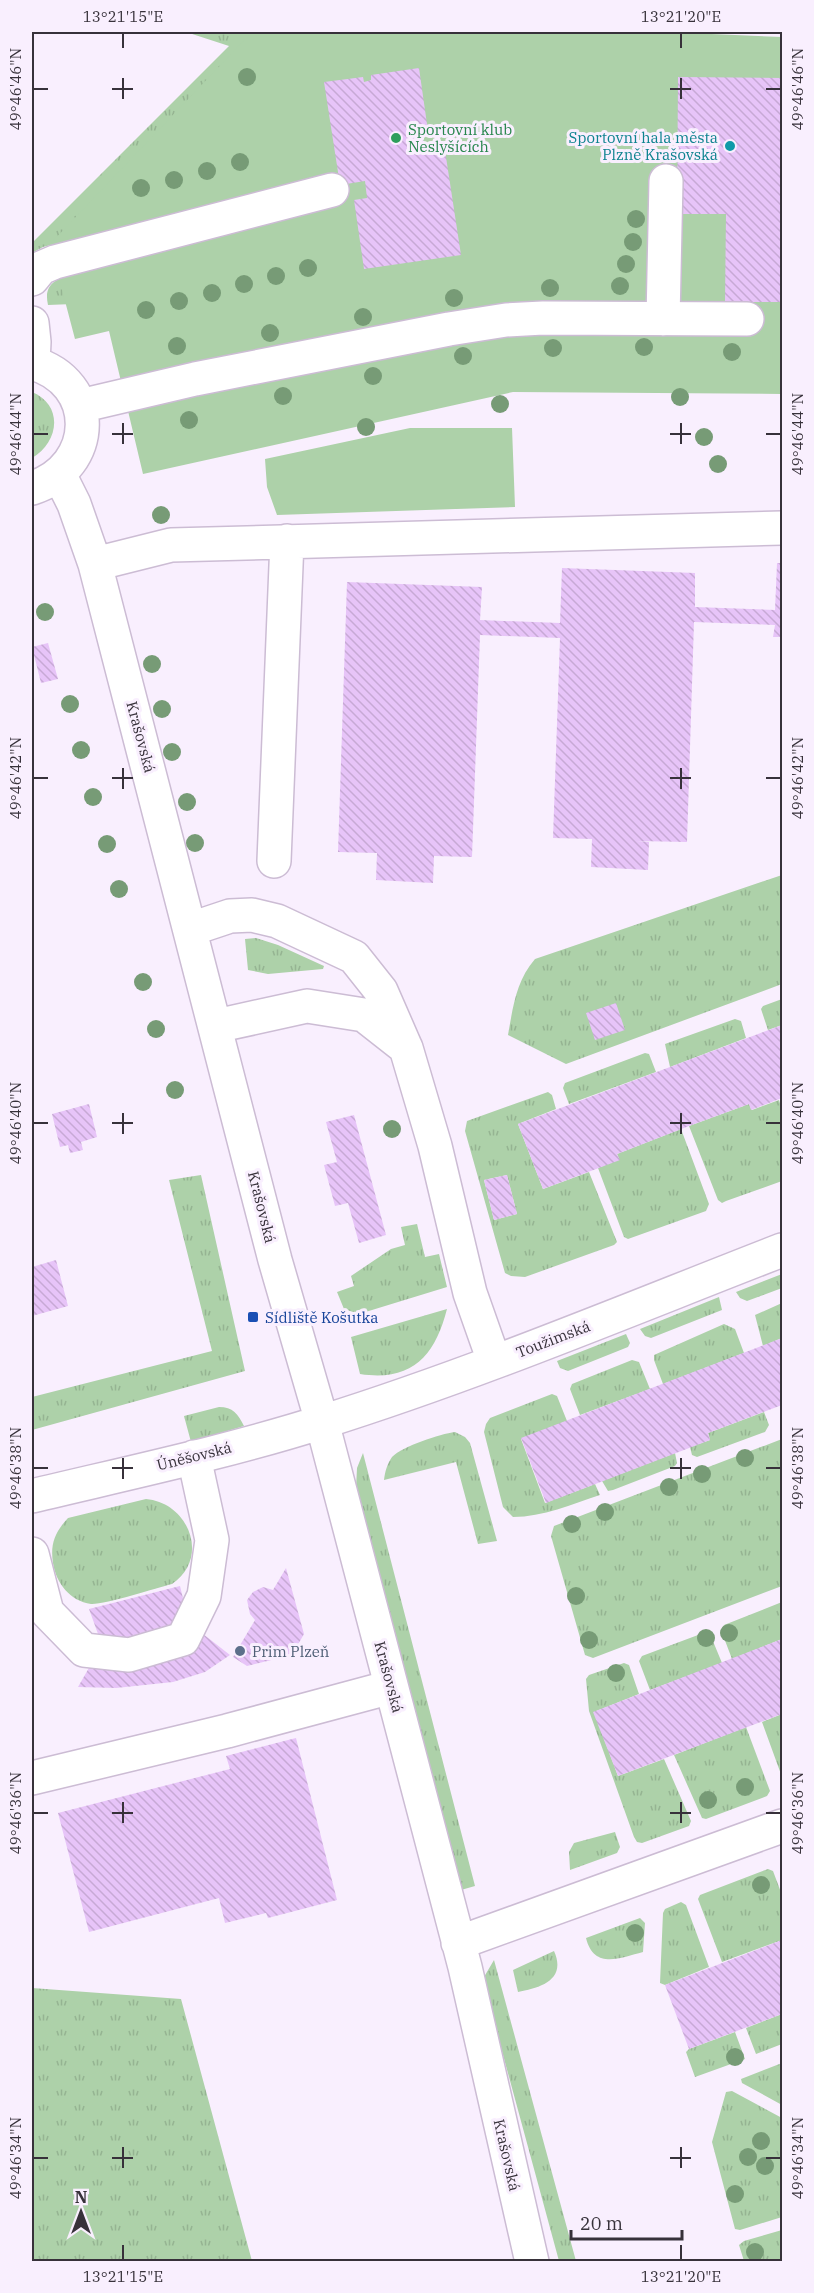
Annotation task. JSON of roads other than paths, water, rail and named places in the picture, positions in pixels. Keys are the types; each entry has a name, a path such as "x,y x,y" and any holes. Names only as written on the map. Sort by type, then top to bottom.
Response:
{"street":[{"path":"663,319 666,182"},
{"path":"32,279 41,268 55,262 332,189"},
{"path":"80,406 195,380 479,324 543,318 747,319"},
{"path":"32,323 34,342 32,363 45,367 67,382 80,406 82,421 82,436 70,464 45,481"},
{"name":"Krašovská","path":"45,481 74,504 95,564 275,1260 322,1422 458,1943 532,2262"},
{"path":"95,564 171,545 783,528"},
{"path":"274,861 287,542"},
{"path":"191,929 230,916 252,915 277,921 354,957 381,991 406,1048 435,1146 470,1293 495,1362"},
{"path":"216,1026 307,1006 364,1015 406,1048"},
{"name":"Toužimská","path":"322,1422 495,1362 783,1250"},
{"name":"Úněšovská","path":"32,1497 194,1457 322,1422"},
{"path":"32,1554 47,1612 84,1650 129,1655 183,1639 204,1596 212,1540 194,1457"},
{"path":"32,1778 227,1731 391,1687"},
{"path":"458,1943 783,1826"}],"place":[{"name":"Sportovní klub Neslyšících","path":"396,138"},
{"name":"Sportovní hala města Plzně Krašovská","path":"730,146"},
{"name":"Sídliště Košutka","path":"253,1317"},
{"name":"Prim Plzeň","path":"240,1651"}]}
